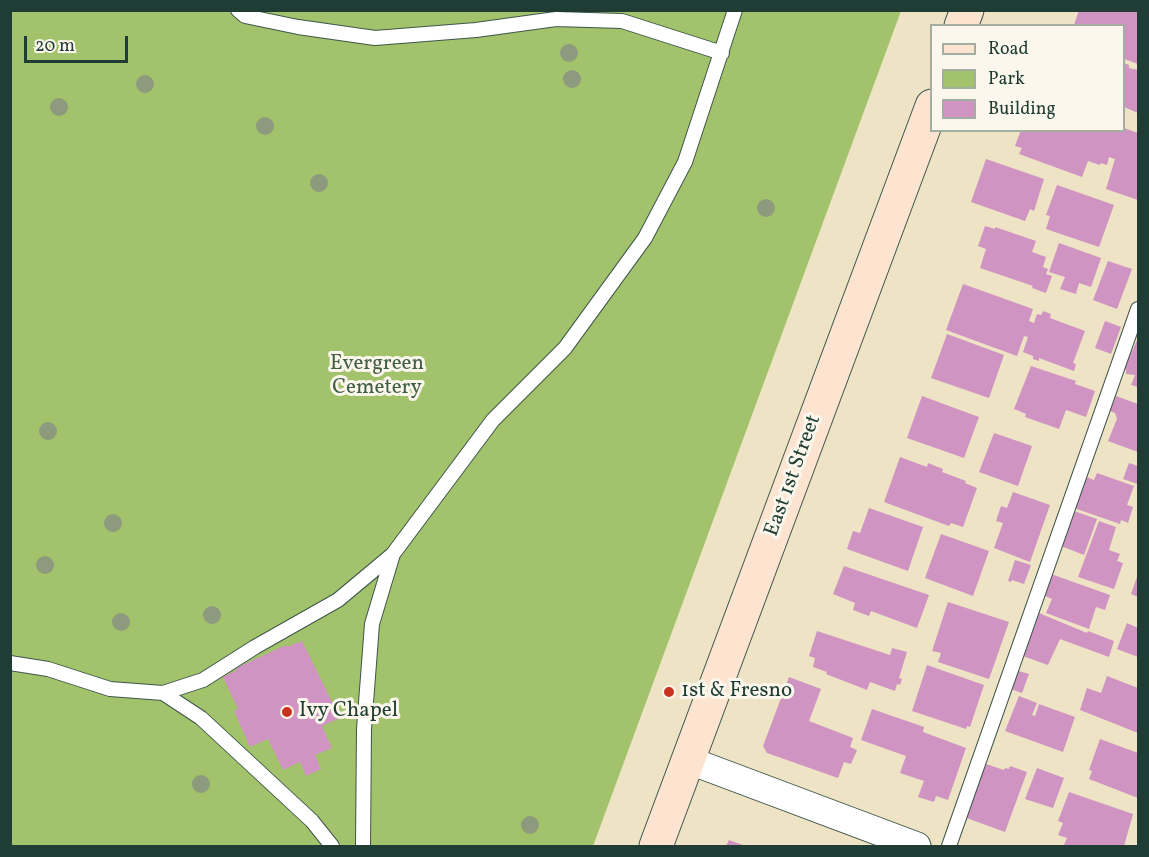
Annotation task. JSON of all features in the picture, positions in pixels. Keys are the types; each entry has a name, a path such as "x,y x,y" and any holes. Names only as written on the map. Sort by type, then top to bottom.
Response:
{"street":[{"name":"East 1st Street","path":"656,846 930,111"},
{"path":"688,760 917,846"}],"lane":[{"path":"238,10 245,16 298,27 375,38 476,30 556,19 622,21 722,53"},
{"path":"10,663 48,669 110,688 164,693 203,680 255,647 338,600 393,554 493,420 566,348 645,238 685,162 735,10"},
{"path":"949,846 1138,309"},
{"path":"363,846 364,729 372,624 393,554"},
{"path":"164,693 201,718 312,821 332,846"}],"green space":[{"name":"Evergreen Cemetery","path":"10,11 901,11 593,846 11,846"}],"building":[{"path":"1079,10 1138,10 1138,64 1125,59 1125,24 1074,24"},
{"path":"1125,63 1129,65 1129,68 1138,70 1138,113 1125,107"},
{"path":"1125,128 1138,133 1138,200 1106,189 1115,159 1109,157 1107,165 1088,161 1082,177 1019,154 1022,148 1015,146 1020,132 1125,132"},
{"path":"986,159 1044,179 1034,211 1030,209 1025,221 971,202"},
{"path":"1057,185 1114,205 1099,247 1046,229 1050,216 1046,215"},
{"path":"985,226 995,229 995,227 1036,241 1032,252 1046,257 1043,267 1048,269 1046,274 1052,276 1046,293 1032,288 1033,286 980,268 986,249 978,246"},
{"path":"1059,243 1101,258 1091,287 1079,283 1076,294 1060,289 1065,277 1049,272"},
{"path":"1108,261 1132,269 1117,309 1093,300"},
{"path":"963,284 1033,309 1029,321 1034,323 1037,314 1041,315 1043,311 1051,314 1050,318 1085,331 1073,363 1076,364 1074,371 1039,358 1039,361 1033,359 1033,356 1023,352 1028,337 1024,336 1017,356 946,330"},
{"path":"1105,321 1121,327 1111,354 1095,348"},
{"path":"947,334 1004,355 989,398 931,378"},
{"path":"1138,338 1138,387 1131,385 1135,375 1126,374 1124,369"},
{"path":"1031,366 1076,381 1075,384 1095,391 1086,417 1066,410 1059,429 1025,417 1026,414 1014,409"},
{"path":"922,396 979,417 964,458 907,438"},
{"path":"1116,396 1138,404 1138,452 1108,441 1117,419 1115,413 1110,411"},
{"path":"994,433 1032,446 1018,486 979,472"},
{"path":"900,457 927,467 928,463 943,469 942,472 977,488 963,527 951,523 949,526 884,502"},
{"path":"1129,463 1138,466 1138,484 1123,479"},
{"path":"1097,473 1134,486 1127,505 1133,507 1128,523 1121,520 1120,524 1074,508 1086,477 1094,480"},
{"path":"1013,492 1050,505 1030,562 994,548 1003,523 996,521 1001,506 1007,508"},
{"path":"869,508 923,527 908,571 847,549 853,531 860,533"},
{"path":"1074,511 1097,519 1084,555 1061,546"},
{"path":"1099,521 1116,527 1109,550 1120,554 1117,561 1123,563 1114,589 1078,577"},
{"path":"941,534 989,551 973,596 925,578"},
{"path":"1015,560 1031,565 1024,584 1008,581"},
{"path":"844,566 929,595 917,628 871,611 869,616 853,610 855,603 833,594"},
{"path":"1051,574 1110,595 1105,610 1096,607 1089,629 1046,613 1052,599 1043,595"},
{"path":"1138,574 1138,597 1131,594"},
{"path":"948,602 1009,622 989,679 938,662 941,653 932,651"},
{"path":"1039,613 1087,633 1088,631 1114,641 1109,657 1060,639 1048,665 1020,655 1030,628 1033,629"},
{"path":"1127,623 1138,628 1138,657 1117,649"},
{"path":"817,631 890,655 892,648 907,652 899,678 902,679 900,685 897,684 895,691 870,682 867,690 813,667 815,658 809,656"},
{"path":"302,641 335,708 333,709 338,719 322,726 332,748 315,755 321,769 306,776 300,762 283,770 268,739 250,747 234,711 238,709 223,677 237,670 236,668 286,645 287,647"},
{"path":"927,665 984,685 970,727 967,726 966,729 912,711"},
{"path":"1015,670 1029,674 1022,693 1008,688"},
{"path":"1107,676 1138,688 1138,733 1080,710 1087,688 1101,693"},
{"path":"789,677 821,689 809,721 853,738 850,747 857,750 851,764 844,762 838,778 767,753 763,746"},
{"path":"1019,696 1037,703 1032,715 1035,716 1039,704 1075,717 1063,752 1005,731"},
{"path":"872,709 924,727 923,732 966,748 948,800 936,796 934,802 918,797 924,781 900,773 906,756 861,740"},
{"path":"1100,739 1138,753 1138,798 1089,779 1092,771 1089,770"},
{"path":"983,763 1004,770 1009,769 1010,766 1027,772 1005,832 964,817"},
{"path":"1037,768 1064,778 1053,808 1025,799"},
{"path":"1069,792 1133,814 1124,846 1064,845 1067,838 1058,835 1063,823 1058,821"},
{"path":"729,840 746,846 726,846"}],"place":[{"name":"1st & Fresno","path":"669,692"},
{"name":"Ivy Chapel","path":"287,712"}]}
